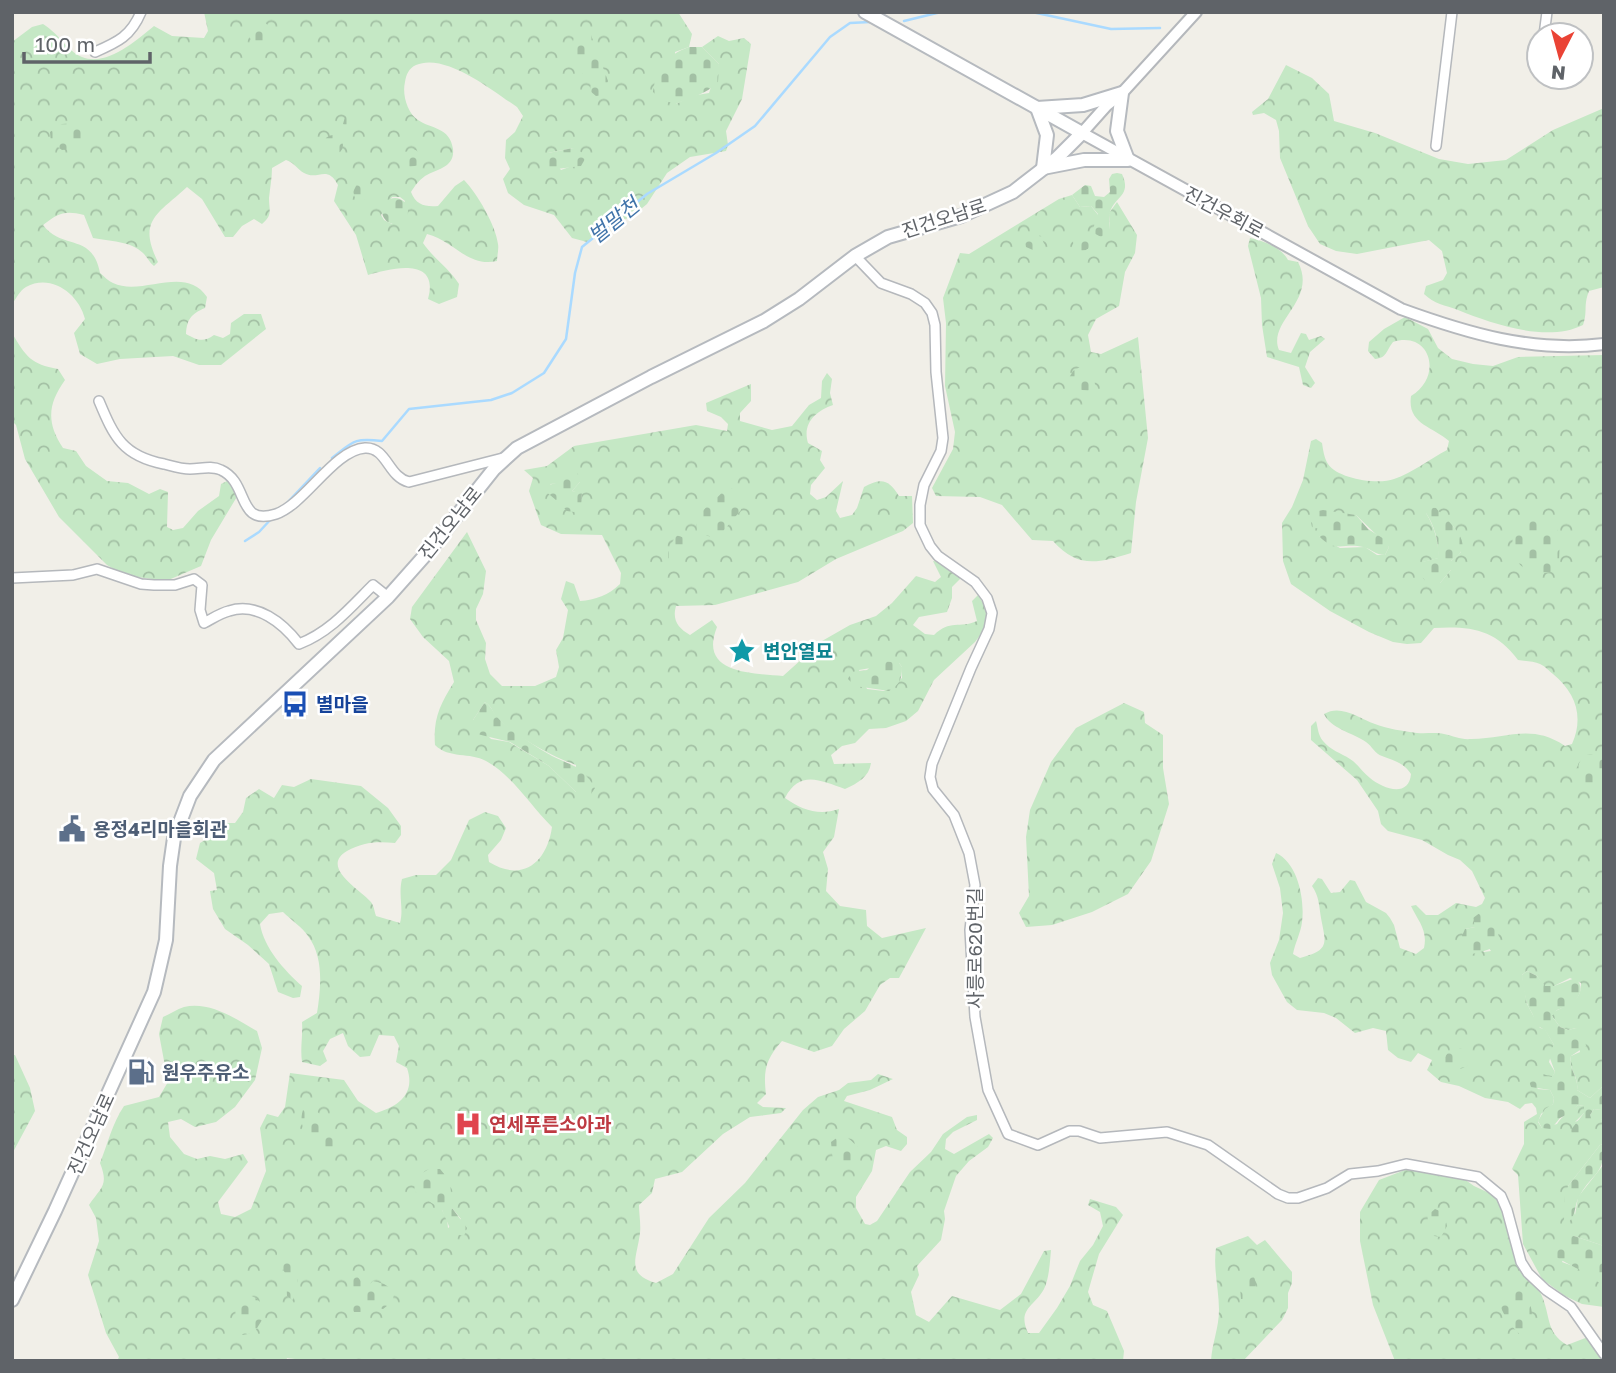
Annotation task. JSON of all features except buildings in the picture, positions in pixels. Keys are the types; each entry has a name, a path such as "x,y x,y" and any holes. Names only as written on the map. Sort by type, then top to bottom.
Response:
{"main road":[{"name":"진건우회로","path":"865,12 1082,133"},
{"path":"1122,93 1116,131 1128,160 1084,160 1043,168 1047,135 1037,108 1083,105 1122,93"},
{"name":"진건오남로","path":"12,1300 74,1171 154,992 166,940 174,838 190,796 206,770 225,749 388,597 505,458 530,440 781,310 815,288 855,256 896,234 961,216 1013,192 1057,158 1082,133"}],"street":[{"path":"95,52 117,43 134,27 141,12"},
{"name":"진건오남로","path":"1082,133 1196,12"},
{"path":"1436,146 1452,12"},
{"name":"진건우회로","path":"1082,133 1401,309 1457,329 1509,342 1549,347 1604,344"},
{"name":"사릉로620번길","path":"855,256 881,283 911,294 925,303 932,313 943,438 941,451 924,485 920,525 938,556 975,582 987,598 992,613 989,629 932,764 930,777 933,789 954,815 969,853 975,885 970,930 975,1017 988,1090 1008,1134 1038,1145 1069,1131 1079,1131 1100,1138 1167,1132 1208,1145 1278,1194 1288,1198 1320,1191 1357,1172 1378,1171 1406,1164 1478,1177 1501,1196 1521,1262 1528,1273 1546,1290 1571,1307 1604,1354"},
{"path":"99,401 115,436 129,451 151,461 188,469 220,469 234,478 246,508 258,515 274,515 290,507 333,466 362,449 375,450 386,460 397,478 409,482 505,458"},
{"path":"12,578 73,575 97,569 141,584 163,586 194,579 202,585 200,610 204,623 228,611 250,610 280,622 299,644 332,626 373,585 388,597"}],"green space":[{"path":"204,12 678,12 692,34 689,47 675,52 676,104 691,96 709,93 719,64 702,47 718,36 729,41 744,38 751,44 742,99 726,131 726,151 690,157 667,173 647,204 630,218 608,222 587,242 572,238 554,215 524,205 508,193 503,179 510,169 505,158 506,140 515,132 523,116 517,107 454,68 428,62 411,68 404,87 408,108 418,120 448,136 453,155 448,164 425,176 411,192 421,204 438,206 455,186 464,180 485,210 494,228 498,246 497,261 477,261 427,234 423,243 459,284 457,297 439,304 428,299 430,285 427,276 420,271 400,268 368,275 356,235 334,201 338,185 334,179 326,174 309,175 286,160 272,168 268,218 262,224 254,219 242,226 233,237 225,237 202,199 187,187 160,212 150,227 152,248 158,262 154,266 143,253 132,246 93,238 84,215 58,215 43,225 59,238 91,252 100,273 111,282 137,286 175,282 198,287 207,297 205,308 196,312 187,324 186,334 193,338 207,339 214,335 223,338 230,334 231,323 244,314 261,314 266,329 221,365 199,365 173,356 120,359 97,364 80,354 74,333 85,319 77,301 63,288 54,284 35,283 24,288 12,304 12,42 32,27 43,24 71,50 81,57 92,59 115,54 154,26 172,36 204,38 208,31","holes":["573,148 581,166 561,170 548,153","392,197 400,197 405,201 392,224 381,215"]},
{"path":"259,21 267,24 270,32 267,40 259,43 251,40 248,32 251,24"},
{"path":"579,33 591,35 608,81 603,95 596,96 590,91 589,78 573,68 571,50 574,37"},
{"path":"689,47 702,47 719,64 718,82 704,93 676,104 662,100 653,92 660,70 669,58"},
{"path":"1286,65 1312,78 1329,94 1334,121 1375,133 1439,159 1468,164 1506,160 1553,130 1604,108 1604,287 1589,291 1583,325 1553,332 1520,330 1487,321 1432,300 1424,294 1426,286 1443,280 1447,273 1442,251 1429,240 1357,254 1336,251 1320,244 1308,226 1280,158 1276,120 1264,113 1253,115 1252,112 1268,99"},
{"path":"358,111 362,116 361,124 356,128 347,128 343,124 345,117"},
{"path":"77,123 86,130 86,142 81,148 62,150 51,142 50,132 62,124"},
{"path":"333,135 340,138 343,145 340,152 333,155 326,152 323,145 326,138"},
{"path":"573,148 583,153 585,159 581,166 549,170 545,162 548,153"},
{"path":"416,150 422,157 419,165 410,167 400,160 404,152"},
{"path":"1112,174 1122,174 1125,181 1124,191 1110,212 1110,230 1101,237 1092,232 1098,214 1091,206 1080,207 1072,195 1085,185 1091,186 1095,196 1104,197 1110,192 1109,179"},
{"path":"357,184 366,185 371,196 363,201 355,198 353,192"},
{"path":"1072,195 1080,207 1091,206 1110,230 1109,213 1117,202 1137,235 1135,253 1125,272 1119,306 1096,319 1088,335 1091,352 1101,354 1138,337 1148,438 1136,502 1131,553 1098,561 1080,560 1071,556 1053,541 1032,540 1002,505 980,497 936,496 932,488 953,449 955,432 945,386 946,323 943,298 960,253 969,254 1059,199"},
{"path":"395,198 404,202 408,211 404,220 395,224 386,220 382,211 386,202"},
{"path":"1026,231 1041,236 1046,249 1040,253 1026,247 1022,234"},
{"path":"1082,233 1088,236 1091,242 1088,248 1082,251 1076,248 1073,242 1076,236"},
{"path":"1250,238 1272,245 1288,260 1298,262 1302,288 1277,339 1279,350 1291,353 1301,333 1306,334 1309,340 1321,336 1325,339 1310,352 1305,367 1315,383 1311,388 1303,385 1299,367 1267,357 1261,298 1248,246"},
{"path":"1405,317 1428,329 1438,348 1452,359 1473,364 1493,366 1518,357 1604,355 1604,1085 1590,1098 1577,1090 1571,1065 1571,1056 1580,1052 1576,1028 1568,1030 1560,1027 1552,1016 1552,1013 1576,999 1581,983 1570,978 1554,986 1544,986 1537,976 1527,971 1522,975 1527,1004 1540,1028 1545,1029 1554,1045 1549,1062 1555,1072 1552,1078 1537,1089 1550,1090 1554,1098 1553,1104 1541,1114 1538,1122 1542,1128 1557,1124 1578,1105 1584,1106 1584,1113 1575,1122 1590,1115 1594,1109 1601,1110 1601,1119 1604,1120 1604,1144 1600,1145 1568,1186 1575,1215 1578,1197 1604,1164 1604,1246 1574,1236 1562,1262 1586,1272 1602,1284 1604,1307 1582,1304 1565,1296 1542,1279 1523,1244 1518,1175 1512,1169 1524,1144 1524,1122 1537,1114 1532,1103 1525,1104 1520,1109 1508,1102 1485,1098 1459,1086 1441,1082 1427,1070 1432,1060 1418,1053 1411,1062 1398,1058 1388,1050 1386,1031 1373,1028 1355,1033 1336,1018 1324,1013 1297,1010 1287,1002 1272,975 1270,963 1279,940 1283,913 1280,888 1272,864 1276,853 1284,858 1295,873 1301,893 1302,922 1293,954 1300,958 1317,952 1324,945 1318,901 1312,886 1318,878 1322,879 1331,893 1340,892 1350,880 1355,881 1366,902 1390,918 1400,948 1416,954 1424,948 1425,936 1411,906 1416,905 1426,915 1438,915 1456,903 1476,907 1482,904 1485,898 1472,871 1460,860 1422,840 1388,831 1381,824 1378,811 1357,780 1311,740 1311,726 1316,721 1320,736 1326,744 1353,761 1375,782 1388,788 1401,789 1409,782 1411,774 1401,764 1380,755 1366,742 1336,727 1324,714 1343,711 1390,729 1441,733 1464,739 1530,734 1553,739 1565,746 1572,744 1576,734 1576,706 1561,681 1542,665 1518,660 1491,636 1470,629 1434,628 1421,643 1393,642 1330,611 1291,584 1283,561 1282,523 1303,480 1311,441 1316,439 1322,443 1328,464 1340,474 1369,481 1387,481 1401,476 1447,450 1449,441 1417,419 1411,405 1411,396 1421,387 1430,367 1424,349 1406,340 1393,342 1384,356 1375,359 1368,351 1369,342 1384,329","holes":["1426,513 1454,527 1461,552 1451,561 1451,570 1440,583 1423,562 1439,558 1436,535","1336,514 1356,515 1389,547 1385,555 1377,555 1365,547 1340,548 1319,536 1319,529","1475,927 1491,951 1484,952 1465,929"]},
{"path":"12,333 30,358 41,365 58,369 65,380 55,397 51,413 54,430 63,448 76,451 86,466 107,481 128,483 149,494 160,489 168,492 167,527 173,530 183,528 198,511 219,496 221,484 229,480 238,495 211,540 201,566 166,581 124,575 107,565 59,517 25,459 16,425 12,421"},
{"path":"1086,367 1094,375 1095,385 1088,391 1077,389 1070,384 1069,378 1073,371"},
{"path":"827,373 832,379 830,393 833,405 816,414 807,429 808,443 822,451 820,460 825,468 811,485 810,494 817,500 826,497 843,481 836,511 840,518 852,515 864,487 880,481 888,483 899,496 912,496 913,523 903,531 836,559 798,582 715,605 676,606 676,619 679,626 690,635 712,620 717,627 713,642 715,654 731,668 743,672 783,676 822,641 850,625 876,616 892,603 916,576 935,582 941,577 933,561 944,562 958,570 960,579 952,587 952,598 947,612 919,617 913,625 925,634 934,635 945,627 977,621 972,601 978,595 990,614 988,625 975,642 934,680 918,711 906,721 886,728 869,729 855,743 842,746 831,755 834,764 871,763 862,779 845,789 819,781 804,780 797,783 785,798 811,811 839,809 834,837 823,852 828,869 826,891 840,906 866,910 867,926 882,938 926,928 899,978 890,978 880,985 865,1011 844,1029 832,1046 814,1052 782,1041 777,1047 767,1065 766,1094 757,1103 763,1107 786,1108 781,1113 750,1117 723,1134 682,1172 655,1179 652,1193 639,1205 640,1230 635,1264 640,1275 656,1283 673,1274 709,1218 745,1183 803,1110 818,1097 839,1090 848,1083 871,1080 878,1074 893,1079 870,1090 847,1096 844,1101 892,1117 897,1130 907,1137 907,1144 901,1151 886,1146 876,1150 872,1171 856,1197 856,1208 865,1224 870,1225 877,1221 910,1172 931,1152 943,1134 967,1117 977,1115 977,1120 953,1132 946,1139 945,1149 954,1154 989,1134 993,1138 988,1147 969,1161 956,1176 944,1211 941,1240 917,1266 919,1275 911,1292 916,1315 929,1322 952,1296 1000,1310 1021,1294 1044,1251 1051,1250 1046,1285 1024,1319 1028,1333 1039,1333 1057,1308 1080,1261 1103,1226 1100,1212 1088,1205 1090,1199 1116,1207 1123,1215 1099,1254 1088,1292 1093,1305 1107,1311 1124,1351 1123,1361 311,1361 287,1358 286,1361 117,1361 119,1357 106,1333 88,1275 99,1241 96,1218 89,1205 104,1182 100,1163 124,1106 159,1097 168,1082 159,1034 163,1017 184,1007 203,1007 222,1012 257,1031 262,1048 255,1080 235,1107 216,1122 195,1127 181,1119 168,1122 170,1137 184,1154 197,1159 210,1156 225,1159 243,1154 248,1162 218,1202 221,1214 235,1217 251,1209 266,1171 260,1128 267,1114 278,1117 285,1107 290,1073 344,1080 358,1101 376,1113 398,1103 409,1085 407,1068 396,1062 399,1046 394,1036 379,1035 370,1056 360,1057 348,1046 343,1033 330,1039 323,1051 327,1061 320,1066 302,1062 302,1022 317,1013 320,993 319,963 313,944 303,930 283,912 269,914 260,924 266,942 276,958 302,986 300,997 293,998 278,992 269,964 225,929 213,909 210,891 217,890 214,873 196,859 200,843 225,823 235,823 243,812 246,798 259,789 274,798 282,785 294,787 311,779 361,786 388,808 401,826 401,835 395,843 364,844 347,851 340,857 338,864 344,878 371,903 376,916 400,923 402,879 416,875 436,875 451,860 469,820 485,812 498,816 506,828 501,840 488,855 489,862 512,870 531,866 545,850 552,827 496,767 480,758 447,752 435,745 438,712 454,682 449,661 423,637 410,619 412,607 467,532 486,571 483,594 476,609 476,620 486,643 485,659 490,674 502,686 535,686 556,677 559,667 556,650 563,638 568,610 561,599 566,581 574,584 580,601 602,596 616,588 620,584 621,573 602,535 561,534 541,525 529,491 533,478 524,470 547,466 574,446 696,425 727,431 728,424 721,417 707,411 706,403 751,384 751,401 740,413 740,421 772,430 792,426 809,405 821,398 822,381","holes":["580,482 572,491 582,494 580,507 561,498 550,484","899,663 902,667 902,678 884,691 867,689 859,670","485,702 498,719 525,740 576,765 576,792 549,766 509,742 491,739 473,720","452,1208 461,1219 448,1228 442,1210"]},
{"path":"571,470 578,474 580,482 572,491 582,493 581,507 574,512 567,511 560,504 560,498 556,500 544,490 545,486 556,483 564,473"},
{"path":"727,487 736,490 741,498 741,510 719,536 711,537 697,532 698,518 702,512"},
{"path":"1428,507 1436,508 1462,541 1459,554 1451,561 1451,570 1440,583 1431,586 1421,573 1422,562 1438,558 1436,535 1426,513"},
{"path":"1323,510 1356,515 1368,529 1384,539 1389,547 1385,555 1363,547 1330,545 1319,536 1319,529 1312,527 1310,517 1314,512"},
{"path":"1526,517 1545,520 1560,533 1559,561 1551,572 1538,573 1528,570 1514,556 1513,537"},
{"path":"676,535 688,539 688,555 672,564 668,560 668,551"},
{"path":"877,660 899,663 902,667 900,681 889,691 855,686 848,679 851,672 867,670"},
{"path":"485,702 499,720 520,735 552,756 581,770 595,788 591,794 576,792 549,766 510,742 473,733 473,720"},
{"path":"1124,703 1144,712 1145,723 1163,735 1163,768 1169,804 1151,861 1128,894 1092,912 1052,925 1026,927 1019,913 1029,896 1026,837 1030,810 1051,762 1076,728"},
{"path":"1597,755 1604,762 1602,784 1593,787 1582,783 1575,771 1583,756"},
{"path":"1481,912 1491,915 1498,932 1498,943 1490,949 1472,954 1464,948 1462,936 1465,929 1475,927 1473,918"},
{"path":"1527,971 1537,976 1545,986 1554,986 1575,978 1581,988 1573,1004 1557,1010 1552,1016 1560,1027 1568,1030 1576,1028 1585,1041 1586,1046 1571,1056 1577,1090 1590,1098 1604,1085 1604,1120 1601,1119 1601,1110 1594,1109 1590,1115 1593,1124 1589,1132 1579,1140 1571,1139 1570,1131 1584,1113 1584,1106 1578,1105 1572,1112 1560,1118 1551,1129 1542,1128 1538,1121 1545,1109 1553,1104 1554,1098 1550,1090 1531,1087 1528,1078 1537,1072 1552,1077 1555,1072 1548,1053 1554,1045 1545,1030 1534,1024 1522,982 1522,975"},
{"path":"1459,1048 1469,1051 1472,1063 1460,1069 1446,1068 1444,1059 1448,1052"},
{"path":"12,1055 15,1055 30,1088 35,1111 12,1154"},
{"path":"312,1107 331,1133 335,1152 329,1155 322,1155 303,1129 303,1110"},
{"path":"838,1137 848,1138 858,1147 857,1159 850,1166 843,1168 833,1162 831,1142"},
{"path":"1604,1144 1600,1168 1580,1195 1572,1219 1569,1222 1564,1220 1568,1186 1600,1145"},
{"path":"429,1169 440,1169 450,1181 452,1208 467,1228 464,1236 452,1233 442,1210 414,1191 416,1177"},
{"path":"1405,1170 1457,1174 1474,1186 1500,1198 1518,1253 1541,1294 1555,1334 1567,1345 1588,1337 1604,1357 1604,1361 1395,1361 1373,1305 1360,1241 1360,1212 1379,1180"},
{"path":"1435,1209 1444,1215 1447,1226 1441,1237 1434,1236 1427,1225 1428,1215"},
{"path":"1248,1236 1257,1245 1265,1240 1292,1272 1288,1308 1282,1320 1243,1361 1211,1361 1219,1310 1216,1248"},
{"path":"1574,1236 1604,1246 1604,1288 1592,1277 1551,1253 1554,1242 1562,1237"},
{"path":"282,1248 295,1257 297,1263 298,1277 293,1300 287,1296 286,1275 277,1257 277,1249"},
{"path":"354,1272 366,1288 373,1281 395,1291 392,1302 383,1309 372,1305 367,1312 354,1312 348,1292"},
{"path":"1246,1273 1254,1277 1256,1283 1253,1298 1241,1299 1239,1274"},
{"path":"1515,1288 1526,1296 1531,1307 1529,1334 1523,1338 1508,1322 1500,1306 1506,1293"},
{"path":"244,1294 259,1300 265,1315 254,1333 242,1335 236,1309 237,1300"}],"waterway":[{"name":"벌말천","path":"904,21 941,12"},
{"name":"벌말천","path":"1032,12 1111,29 1160,28"},
{"name":"벌말천","path":"332,458 354,442 382,441 409,409 491,400 512,393 544,373 566,339 575,273 582,247 647,194 755,126 830,37 850,23 870,22"},
{"name":"벌말천","path":"285,505 320,468"},
{"name":"벌말천","path":"245,541 259,532 272,518"}],"place":[{"name":"변안열묘","path":"742,651"},
{"name":"별마을","path":"295,704"},
{"name":"용정4리마을회관","path":"72,829"},
{"name":"원우주유소","path":"141,1072"},
{"name":"연세푸른소아과","path":"468,1124"}]}
